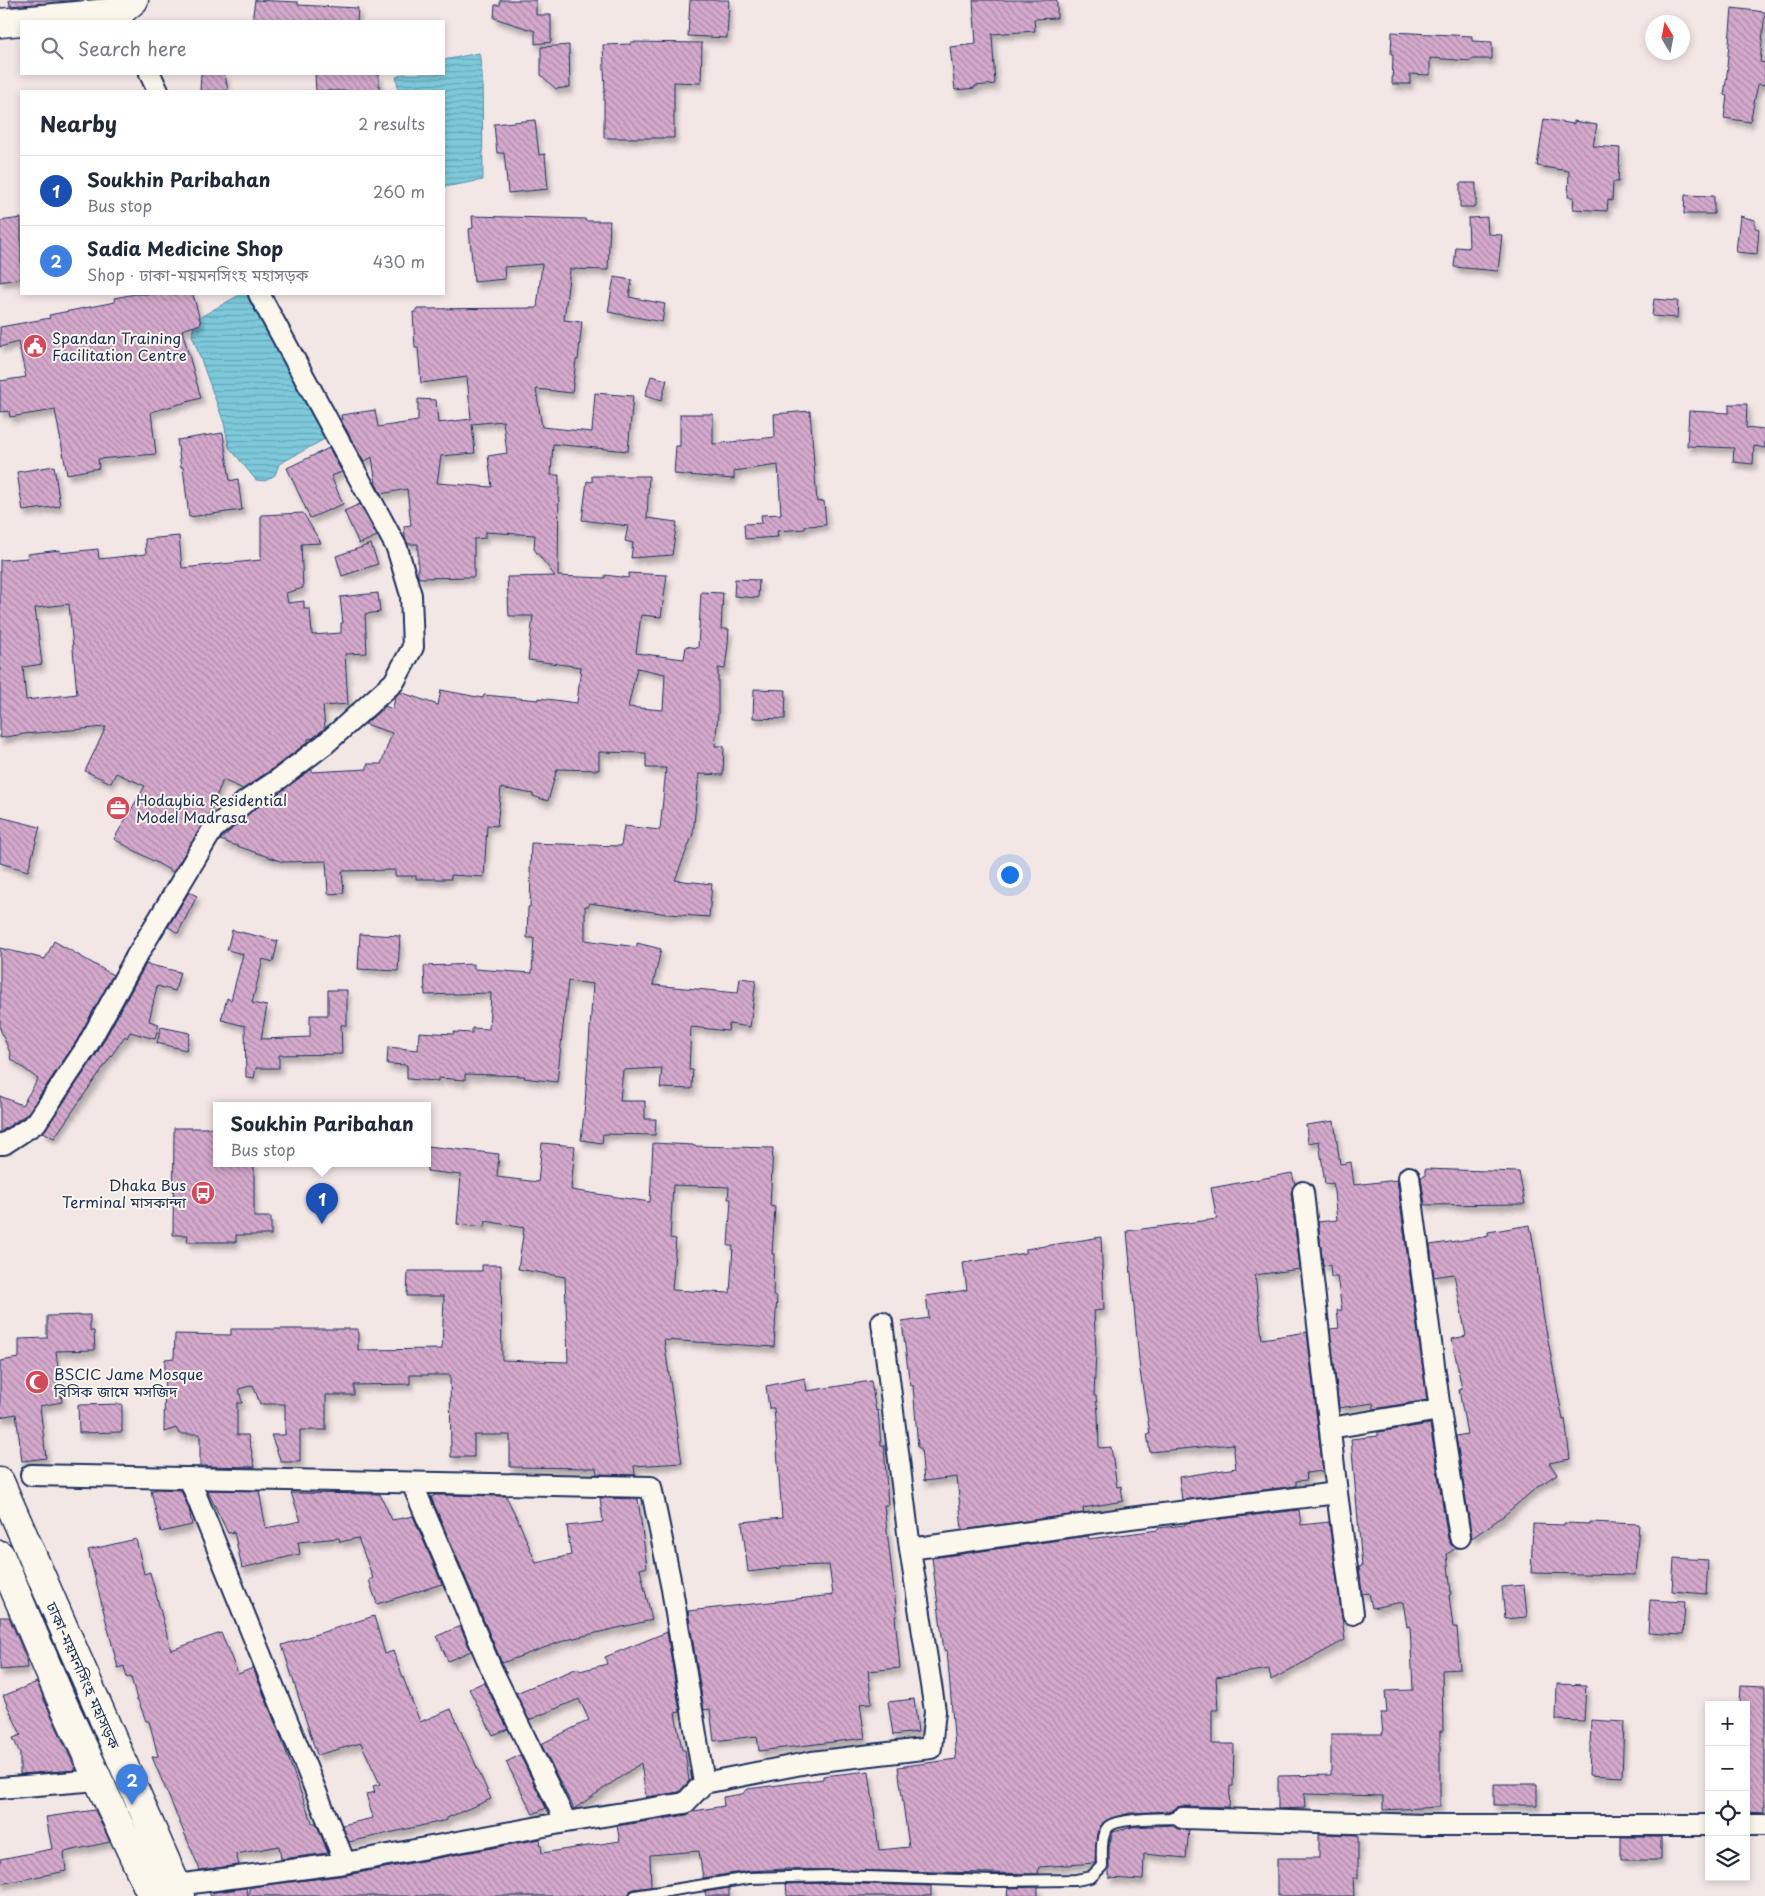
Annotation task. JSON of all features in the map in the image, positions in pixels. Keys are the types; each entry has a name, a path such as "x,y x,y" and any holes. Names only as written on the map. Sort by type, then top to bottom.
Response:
{"main road":[{"path":"32,20 126,11"},
{"path":"0,23 20,21"},
{"name":"ঢাকা-ময়মনসিংহ মহাসড়ক","path":"0,1482 179,1891"},
{"name":"ঢাকা-ময়মনসিংহ মহাসড়ক","path":"0,1555 60,1697 152,1896"}],"street":[{"path":"150,75 158,90"},
{"path":"0,1144 4,1144 36,1122 86,1048 136,956 214,829 246,801 280,779 325,744 394,682 413,647 411,595 397,548 260,295"},
{"path":"1409,1178 1440,1410 1460,1537"},
{"path":"1303,1192 1337,1493 1353,1614"},
{"path":"179,1891 345,1863 566,1822 685,1803 704,1783 812,1762 931,1748 935,1711 910,1549 882,1322"},
{"path":"1330,1428 1440,1410"},
{"path":"31,1476 651,1487 672,1589 704,1783"},
{"path":"189,1478 345,1863"},
{"path":"412,1482 491,1668 566,1822"},
{"path":"910,1549 1130,1518 1337,1493"},
{"path":"0,1788 98,1780"},
{"path":"1182,1818 1424,1825 1705,1825"},
{"path":"1750,1825 1765,1825"}],"lane":[{"path":"635,1896 749,1878 831,1876 993,1881 1076,1880 1091,1877 1102,1866 1103,1840 1107,1828 1118,1821 1182,1818"}],"water":[{"path":"479,53 482,72 483,180 445,187 445,90 399,90 396,77 401,75 445,75 445,60"},
{"path":"239,295 251,295 332,435 279,464 275,475 265,481 256,480 229,447 224,423 192,335 195,320"}],"building":[{"path":"9,0 80,0 10,6"},
{"path":"255,0 298,2 298,5 358,8 357,20 252,20"},
{"path":"500,0 536,0 536,15 551,15 551,42 535,44 535,31 494,18 495,5 500,5"},
{"path":"690,0 729,0 727,38 688,36"},
{"path":"973,0 1057,0 1057,18 1034,19 1035,31 992,34 995,84 955,90 950,47 976,44"},
{"path":"1732,8 1765,12 1760,62 1765,63 1765,85 1758,84 1750,122 1724,118 1727,96 1724,95"},
{"path":"1392,32 1472,36 1472,41 1492,42 1492,59 1471,59 1471,61 1430,58 1430,75 1410,74 1410,84 1392,84"},
{"path":"631,42 702,43 701,83 674,82 674,138 604,138 603,45 631,44"},
{"path":"569,45 570,87 556,89 541,75 541,47"},
{"path":"201,75 225,75 228,90 200,90"},
{"path":"315,75 379,75 379,90 316,90"},
{"path":"1544,119 1574,124 1574,121 1597,125 1593,146 1620,148 1618,182 1613,182 1612,201 1608,200 1607,211 1573,209 1574,197 1568,197 1569,171 1537,166"},
{"path":"535,120 539,155 545,154 548,189 508,193 504,153 497,153 494,124"},
{"path":"1460,183 1476,183 1476,207 1460,207"},
{"path":"1685,195 1714,196 1714,214 1684,214"},
{"path":"472,216 610,221 608,270 570,269 564,320 582,322 572,393 536,389 542,427 592,432 595,393 633,396 628,451 553,444 551,475 559,475 558,576 605,578 605,575 628,578 629,573 667,575 661,617 641,615 636,653 684,659 686,646 698,648 701,592 723,593 721,629 729,629 725,669 718,668 718,714 715,746 724,746 723,775 699,774 693,834 675,880 712,884 709,917 668,914 589,903 589,906 585,906 585,940 637,947 637,943 661,949 653,985 738,993 740,978 756,980 750,1027 729,1024 728,1031 691,1027 689,1070 693,1070 692,1089 660,1088 662,1068 623,1070 620,1101 645,1101 645,1119 656,1119 655,1135 603,1134 602,1143 581,1140 593,984 568,981 557,1082 524,1078 525,1076 465,1074 465,1080 438,1078 438,1081 407,1079 407,1065 387,1064 388,1047 418,1050 419,1032 454,1034 454,1032 472,1033 472,1028 489,1029 491,993 425,995 424,966 474,964 474,969 532,973 534,938 527,938 528,907 530,907 531,843 621,846 624,826 660,830 666,768 646,768 646,753 599,752 599,770 557,769 548,801 533,796 533,794 501,788 497,826 487,825 484,877 451,875 451,879 416,879 416,876 395,876 395,870 342,871 344,893 328,894 326,861 283,862 220,840 253,810 312,769 312,772 367,769 367,764 381,764 392,733 365,724 385,706 392,709 396,696 400,692 438,705 441,690 483,698 484,695 539,700 539,698 577,703 581,667 528,660 533,616 509,616 507,577 555,576 534,549 535,535 485,532 485,538 474,539 474,577 418,578 418,544 408,544 405,538 404,526 411,525 407,489 381,494 376,484 372,457 364,462 342,422 341,415 375,410 378,427 418,421 418,399 436,400 438,423 471,419 467,377 421,383 418,348 415,348 413,312 416,312 416,309 537,308 542,264 504,267 505,279 474,282 469,229 473,228","holes":["503,421 507,453 488,456 492,487 437,483 441,456 475,453 472,424","637,668 665,674 663,710 628,707"]},
{"path":"1740,216 1755,220 1755,228 1759,229 1757,254 1736,252"},
{"path":"1487,217 1488,234 1502,235 1498,271 1454,267 1456,247 1469,248 1468,218"},
{"path":"20,218 20,278 0,282 0,221"},
{"path":"614,277 632,280 629,297 665,304 662,322 608,312"},
{"path":"130,295 193,295 201,324 182,330 201,398 151,412 156,454 98,459 99,468 67,474 55,410 10,417 9,411 0,412 0,381 26,377 18,342 0,347 0,327 50,318 49,315 115,302 114,298"},
{"path":"1654,299 1678,301 1677,318 1652,316"},
{"path":"651,376 667,380 661,401 645,396"},
{"path":"1729,404 1747,404 1746,428 1765,430 1765,448 1754,446 1753,464 1733,462 1734,448 1687,446 1689,411 1729,413"},
{"path":"810,411 817,502 824,501 826,525 805,526 805,529 777,531 778,537 745,539 744,524 762,523 761,515 781,514 778,465 734,471 734,479 674,474 676,446 680,446 680,414 713,414 713,444 775,437 774,414"},
{"path":"223,433 230,481 238,479 242,510 189,517 183,467 181,467 177,440"},
{"path":"329,448 342,472 331,476 343,504 310,518 287,468"},
{"path":"54,466 60,506 23,511 17,472"},
{"path":"592,476 649,476 647,518 677,522 672,555 631,558 633,543 625,541 628,526 582,520 587,481 592,482"},
{"path":"360,504 377,536 359,544 344,511"},
{"path":"303,513 321,543 301,544 303,588 286,593 288,603 304,601 304,609 310,609 312,635 341,633 341,623 343,623 340,597 378,593 380,612 365,614 367,653 345,654 348,704 323,706 325,728 243,789 223,780 207,819 173,872 114,839 145,786 116,773 111,783 85,771 106,727 24,734 0,738 0,560 28,558 27,554 60,550 60,553 98,549 99,559 146,554 145,539 179,536 182,568 261,560 261,515","holes":["69,604 77,694 26,700 23,667 42,664 35,608"]},
{"path":"371,544 378,564 342,576 336,556"},
{"path":"735,579 759,580 758,598 734,596"},
{"path":"754,689 786,690 785,719 753,718"},
{"path":"0,817 40,827 28,871 0,863"},
{"path":"189,892 197,896 178,933 168,927"},
{"path":"232,930 278,941 273,962 263,959 252,1003 267,1006 261,1039 310,1037 310,1015 328,1015 328,990 347,990 347,1025 341,1025 342,1054 279,1055 279,1068 256,1068 254,1078 246,1077 245,1026 221,1020 227,998 231,1000 243,954 227,950"},
{"path":"360,934 400,936 398,971 358,969"},
{"path":"54,941 113,975 76,1042 27,1114 0,1132 0,1096 22,1105 38,1079 10,1058 11,1055 0,1029 0,948 45,959"},
{"path":"146,964 180,972 175,991 157,986 149,1021 159,1024 155,1039 130,1032 127,1038 125,1036 54,1138 43,1132 96,1055"},
{"path":"161,1027 190,1033 186,1050 157,1043"},
{"path":"1334,1121 1340,1164 1351,1162 1354,1185 1397,1180 1427,1400 1374,1409 1373,1403 1339,1408 1330,1329 1339,1328 1337,1310 1342,1310 1337,1277 1331,1277 1330,1265 1323,1266 1318,1222 1337,1220 1333,1183 1325,1184 1319,1141 1308,1143 1306,1125"},
{"path":"174,1128 213,1128 213,1167 254,1167 254,1217 271,1217 271,1235 236,1235 236,1242 187,1242 188,1235 173,1235"},
{"path":"542,1143 575,1146 571,1190 650,1202 653,1143 773,1148 770,1206 775,1207 772,1254 774,1254 773,1296 777,1296 774,1347 664,1340 682,1463 634,1466 635,1475 597,1474 596,1468 510,1467 510,1435 474,1435 474,1457 451,1457 450,1375 410,1375 410,1384 354,1385 354,1395 326,1395 326,1430 300,1430 300,1462 281,1462 271,1435 285,1435 285,1404 260,1404 253,1385 239,1389 242,1403 237,1403 237,1435 248,1435 255,1467 200,1466 200,1434 179,1434 176,1428 164,1432 165,1359 174,1358 175,1334 231,1335 231,1329 358,1329 358,1350 442,1349 444,1296 407,1296 408,1271 482,1271 482,1265 501,1265 502,1360 568,1362 565,1277 518,1269 524,1228 486,1221 485,1227 457,1224 461,1175 427,1171 427,1167 431,1167 431,1146 499,1154 497,1177 538,1182","holes":["673,1185 729,1187 728,1199 731,1199 728,1246 733,1246 730,1293 672,1290 676,1239 670,1238"]},
{"path":"1425,1169 1519,1172 1525,1204 1425,1205 1421,1177 1425,1176"},
{"path":"1292,1173 1295,1184 1291,1193 1300,1269 1255,1275 1262,1339 1307,1332 1323,1471 1306,1473 1307,1480 1296,1481 1296,1486 1182,1500 1179,1477 1236,1468 1233,1444 1150,1452 1147,1434 1150,1434 1140,1371 1127,1231 1217,1219 1211,1188"},
{"path":"1530,1225 1543,1314 1563,1420 1565,1419 1570,1459 1549,1463 1557,1474 1472,1538 1456,1436 1467,1434 1459,1390 1462,1389 1452,1339 1466,1336 1454,1274 1434,1277 1430,1245 1488,1236 1488,1232"},
{"path":"1101,1237 1104,1310 1094,1311 1096,1352 1094,1396 1096,1396 1098,1413 1099,1448 1111,1447 1117,1487 1121,1486 1123,1501 1083,1508 1084,1513 962,1530 957,1477 924,1481 921,1448 918,1448 913,1385 910,1386 902,1322 929,1318 926,1296 967,1290 963,1263 1026,1253 1026,1249"},
{"path":"90,1315 90,1331 94,1331 95,1350 56,1351 62,1402 40,1406 46,1458 22,1461 16,1414 0,1417 0,1361 19,1358 19,1339 47,1338 47,1316"},
{"path":"805,1378 807,1391 871,1381 876,1411 878,1410 881,1445 884,1445 888,1505 884,1505 897,1616 895,1616 900,1668 868,1671 872,1703 860,1704 865,1738 759,1751 757,1736 714,1741 710,1709 704,1710 688,1611 833,1595 829,1565 781,1566 781,1568 748,1572 742,1522 782,1518 774,1408 769,1408 766,1386"},
{"path":"122,1404 122,1432 79,1433 78,1405"},
{"path":"1430,1424 1448,1539 1451,1545 1456,1548 1447,1554 1451,1594 1449,1595 1453,1627 1457,1627 1460,1669 1442,1670 1443,1731 1440,1731 1440,1807 1383,1810 1383,1796 1304,1794 1305,1808 1278,1809 1278,1776 1331,1775 1331,1734 1383,1734 1381,1713 1387,1713 1385,1691 1413,1690 1410,1626 1407,1627 1403,1602 1372,1608 1369,1593 1362,1594 1359,1567 1362,1566 1351,1439 1378,1436 1378,1432"},
{"path":"157,1489 181,1490 189,1509 192,1525 161,1532 151,1491"},
{"path":"207,1490 259,1491 266,1528 301,1521 291,1493 380,1494 392,1520 413,1516 442,1584 377,1604 369,1580 373,1578 358,1538 340,1542 339,1538 298,1542 300,1554 242,1568 234,1532 228,1533"},
{"path":"436,1495 506,1496 536,1563 571,1555 567,1526 603,1522 600,1498 638,1499 647,1567 640,1569 652,1620 566,1640 502,1663 431,1497"},
{"path":"1299,1510 1301,1525 1329,1522 1345,1640 1271,1680 1269,1669 1216,1677 1218,1710 1212,1710 1212,1744 1234,1744 1233,1786 1230,1786 1229,1807 1182,1806 1172,1811 1130,1813 1111,1818 1103,1823 1097,1833 1095,1863 1039,1867 1038,1874 786,1869 748,1871 703,1878 699,1851 650,1855 651,1887 633,1889 628,1896 249,1896 249,1888 259,1886 347,1875 540,1839 542,1853 620,1841 617,1826 687,1815 694,1811 724,1806 723,1797 742,1794 748,1789 823,1779 823,1776 869,1771 879,1850 909,1847 898,1767 956,1759 947,1650 944,1651 932,1558 1088,1536 1089,1539 1158,1530 1158,1528 1185,1525 1185,1523"},
{"path":"1590,1522 1639,1524 1635,1575 1531,1573 1533,1524 1564,1525 1564,1523 1590,1524"},
{"path":"136,1539 144,1574 150,1572 171,1650 221,1633 238,1674 253,1668 312,1823 316,1823 328,1853 281,1859 279,1846 236,1854 239,1865 200,1870 152,1757 158,1756 149,1721 146,1721 137,1700 131,1677 127,1678 124,1666 118,1668 88,1550"},
{"path":"1674,1558 1708,1560 1706,1594 1672,1591"},
{"path":"1524,1585 1527,1617 1505,1619 1502,1587"},
{"path":"1650,1600 1685,1602 1683,1635 1648,1633"},
{"path":"374,1616 385,1654 393,1651 420,1722 451,1709 491,1799 447,1818 447,1820 349,1842 342,1825 373,1818 366,1794 375,1792 373,1786 380,1784 361,1743 317,1755 282,1645"},
{"path":"0,1617 9,1617 26,1658 27,1668 0,1670"},
{"path":"460,1626 471,1651 448,1661 437,1636"},
{"path":"667,1632 680,1712 675,1713 682,1750 685,1750 689,1781 679,1792 646,1797 641,1763 574,1809 541,1744 589,1720 579,1699 529,1720 516,1693 578,1668 580,1671 607,1664 605,1657"},
{"path":"37,1682 76,1770 20,1774 20,1753 13,1738 21,1735 3,1696"},
{"path":"484,1682 508,1729 493,1735 469,1689"},
{"path":"1557,1684 1586,1685 1584,1721 1556,1720"},
{"path":"1741,1686 1765,1687 1765,1813 1750,1812 1750,1701 1740,1701"},
{"path":"914,1699 918,1732 893,1735 888,1702"},
{"path":"1591,1720 1624,1722 1622,1777 1589,1775"},
{"path":"520,1755 546,1808 533,1814 506,1762"},
{"path":"1494,1784 1537,1784 1537,1805 1494,1805"},
{"path":"95,1810 110,1842 64,1852 66,1871 0,1884 0,1859 52,1849 46,1817"},
{"path":"1173,1825 1176,1828 1189,1830 1186,1858 1144,1854 1143,1880 1109,1878 1109,1846 1113,1832 1132,1827"},
{"path":"1319,1834 1358,1835 1358,1878 1353,1878 1354,1896 1277,1896 1277,1858 1319,1858"},
{"path":"1621,1837 1661,1837 1661,1860 1621,1860"},
{"path":"831,1883 931,1886 931,1896 787,1896 786,1884"},
{"path":"1038,1887 1038,1896 1007,1896 1008,1888"},
{"path":"246,1888 248,1896 211,1896 209,1893"},
{"path":"729,1888 729,1896 706,1896 705,1892"}],"place":[{"name":"Spandan Training Facilitation Centre","path":"35,346"},
{"name":"Hodaybia Residential Model Madrasa","path":"118,808"},
{"name":"Dhaka Bus Terminal মাসকান্দা","path":"203,1193"},
{"name":"Soukhin Paribahan","path":"322,1224"},
{"name":"BSCIC Jame Mosque বিসিক জামে মসজিদ","path":"37,1382"},
{"name":"Sadia Medicine Shop","path":"132,1805"}]}
